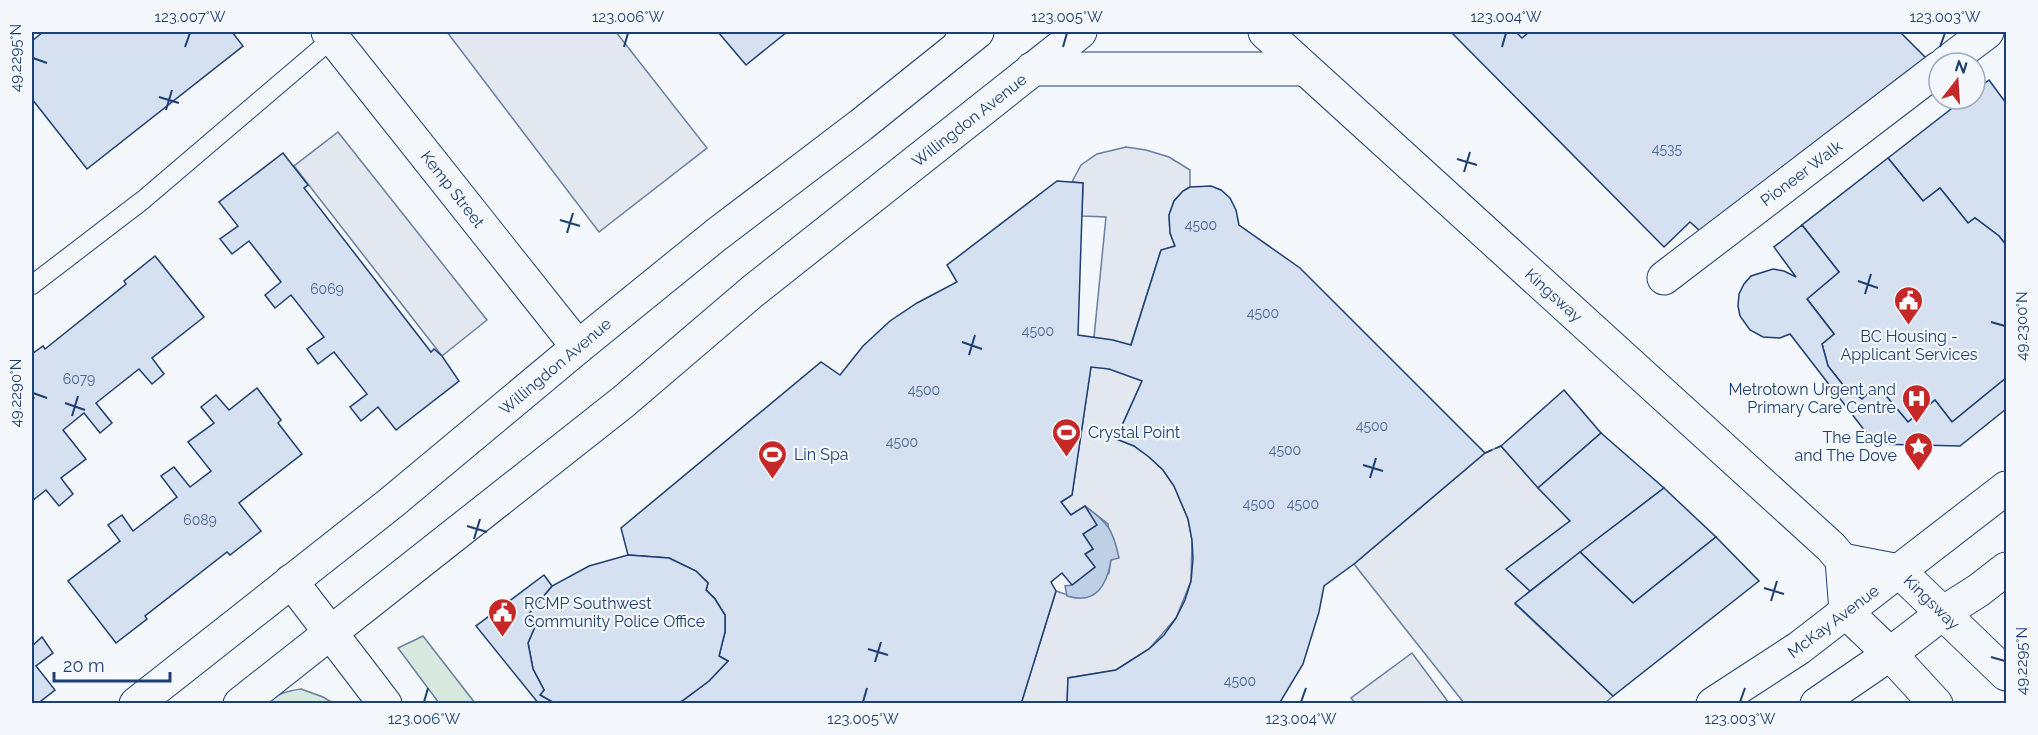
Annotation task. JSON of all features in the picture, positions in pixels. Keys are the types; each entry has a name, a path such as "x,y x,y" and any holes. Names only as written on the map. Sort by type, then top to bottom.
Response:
{"main road":[{"name":"Willingdon Avenue","path":"240,704 623,402 753,291 1080,32"},
{"name":"Kingsway","path":"1264,32 1831,547 1842,560 1899,571 2007,674"},
{"path":"1962,51 1987,32"},
{"name":"Kemp Street","path":"331,35 578,347"},
{"name":"Willingdon Avenue","path":"136,704 391,503 716,235 861,125 967,35"},
{"path":"1032,69 1305,69"},
{"name":"Pioneer Walk","path":"1664,278 1927,77"},
{"name":"McKay Avenue","path":"1713,704 1799,648 2007,488"},
{"path":"1842,560 1846,612 1890,654 1936,704"},
{"path":"1817,704 2007,569"},
{"path":"291,581 385,704"}],"lane":[{"path":"32,285 143,200 331,35"}],"shaded area":[{"path":"447,32 616,32 707,148 599,232"},
{"path":"338,132 487,320 442,356 294,166"},
{"path":"1126,147 1169,157 1190,170 1190,187 1174,201 1169,215 1170,233 1175,246 1161,250 1131,344 1142,381 1116,438 1134,446 1149,457 1163,470 1174,486 1188,519 1192,540 1191,581 1176,618 1149,649 1116,670 1068,678 1067,703 1021,704 1056,591 1073,597 1109,573 1111,559 1108,524 1085,506 1071,515 1061,502 1072,495 1091,367 1106,217 1082,216 1083,183 1072,182 1081,165 1097,154"},
{"path":"1501,446 1570,521 1507,569 1530,591 1515,604 1613,696 1604,704 1464,703 1354,564 1485,453"},
{"path":"423,636 475,703 439,703 398,648"},
{"path":"1412,653 1449,703 1355,703 1351,698"},
{"path":"301,689 333,703 265,704 282,694"}],"water":[{"path":"1085,506 1099,517 1112,533 1119,558 1111,560 1107,577 1098,591 1086,598 1077,598 1067,596 1065,586 1072,585 1095,567 1085,554 1093,549 1083,534 1096,525"}],"building":[{"path":"43,32 232,32 243,46 87,169 32,99 32,41"},
{"path":"718,32 787,32 746,65"},
{"path":"1451,32 1516,32 1522,38 1529,32 1900,32 1927,59 1927,64 1709,239 1690,222 1664,247"},
{"path":"1989,80 2006,103 2006,245 1999,236 1975,218 1968,223 1940,188 1923,201 1888,158 1949,111 1987,111 1987,82"},
{"path":"283,153 308,185 304,188 431,352 434,349 442,356 459,381 396,430 378,407 361,421 350,407 367,394 334,352 318,364 307,349 324,337 291,295 275,308 265,295 281,282 249,241 232,254 220,239 238,226 219,202"},
{"path":"1888,158 1923,201 1940,188 1968,223 1975,218 1999,236 2006,245 2006,378 1952,422 1935,400 1908,422 1877,385 1862,399 1843,385 1828,366 1822,344 1834,334 1807,299 1839,272 1802,225"},
{"path":"1057,181 1083,183 1078,335 1131,345 1161,250 1175,246 1170,233 1169,215 1174,201 1190,187 1211,186 1221,190 1230,198 1236,210 1239,225 1300,268 1485,453 1354,564 1324,586 1319,612 1303,664 1279,704 1067,704 1068,678 1116,670 1149,649 1164,635 1185,600 1191,581 1193,559 1188,519 1174,486 1163,470 1149,457 1134,446 1116,439 1142,381 1109,369 1091,367 1072,495 1061,502 1071,515 1085,506 1097,525 1083,534 1093,549 1085,554 1095,567 1072,585 1062,573 1051,582 1056,591 1021,704 675,704 709,681 728,661 719,656 725,632 725,615 706,590 708,583 696,571 669,558 628,555 621,528 821,362 840,375 863,346 890,321 917,303 957,282 947,265"},
{"path":"1802,225 1839,272 1807,299 1834,334 1822,344 1828,366 1843,385 1862,399 1877,385 1908,422 1935,400 1952,422 2006,378 2006,409 1960,446 1875,444 1790,334 1780,338 1763,337 1750,330 1740,316 1739,294 1751,276 1773,269 1796,277 1774,247"},
{"path":"155,256 204,317 152,358 164,374 152,384 139,369 96,403 112,423 100,433 84,413 63,430 86,459 61,478 73,494 59,506 46,490 32,501 32,400 34,398 32,395 32,354 43,346 45,349 126,284 124,281"},
{"path":"257,388 281,420 278,423 302,454 239,503 261,531 230,555 227,552 145,616 147,619 116,643 68,581 120,541 108,525 122,515 133,531 177,497 161,476 174,467 190,487 211,471 188,442 214,423 201,407 216,395 229,410"},
{"path":"1564,390 1601,433 1538,488 1501,446"},
{"path":"1601,433 1664,488 1530,591 1506,569 1570,521 1538,488"},
{"path":"1664,488 1716,537 1633,603 1580,552"},
{"path":"1716,537 1759,581 1613,696 1515,603 1580,552 1633,603"},
{"path":"628,555 669,558 696,571 708,583 706,590 725,615 725,632 719,656 728,661 709,681 675,704 556,704 540,695 544,690 533,669 528,643 536,624 526,617 552,586 589,566"},
{"path":"544,575 552,586 526,617 536,624 528,643 533,669 544,690 540,695 556,704 539,704 476,626"},
{"path":"42,637 53,653 36,666 55,690 37,704 32,704 32,646"}],"fence":[{"path":"1485,453 1501,446"}],"place":[{"name":"BC Housing - Applicant Services","path":"1909,326"},
{"name":"Metrotown Urgent and Primary Care Centre","path":"1917,424"},
{"name":"Crystal Point","path":"1067,458"},
{"name":"The Eagle and The Dove","path":"1918,472"},
{"name":"Lin Spa","path":"773,480"},
{"name":"RCMP Southwest Community Police Office","path":"503,638"}]}
